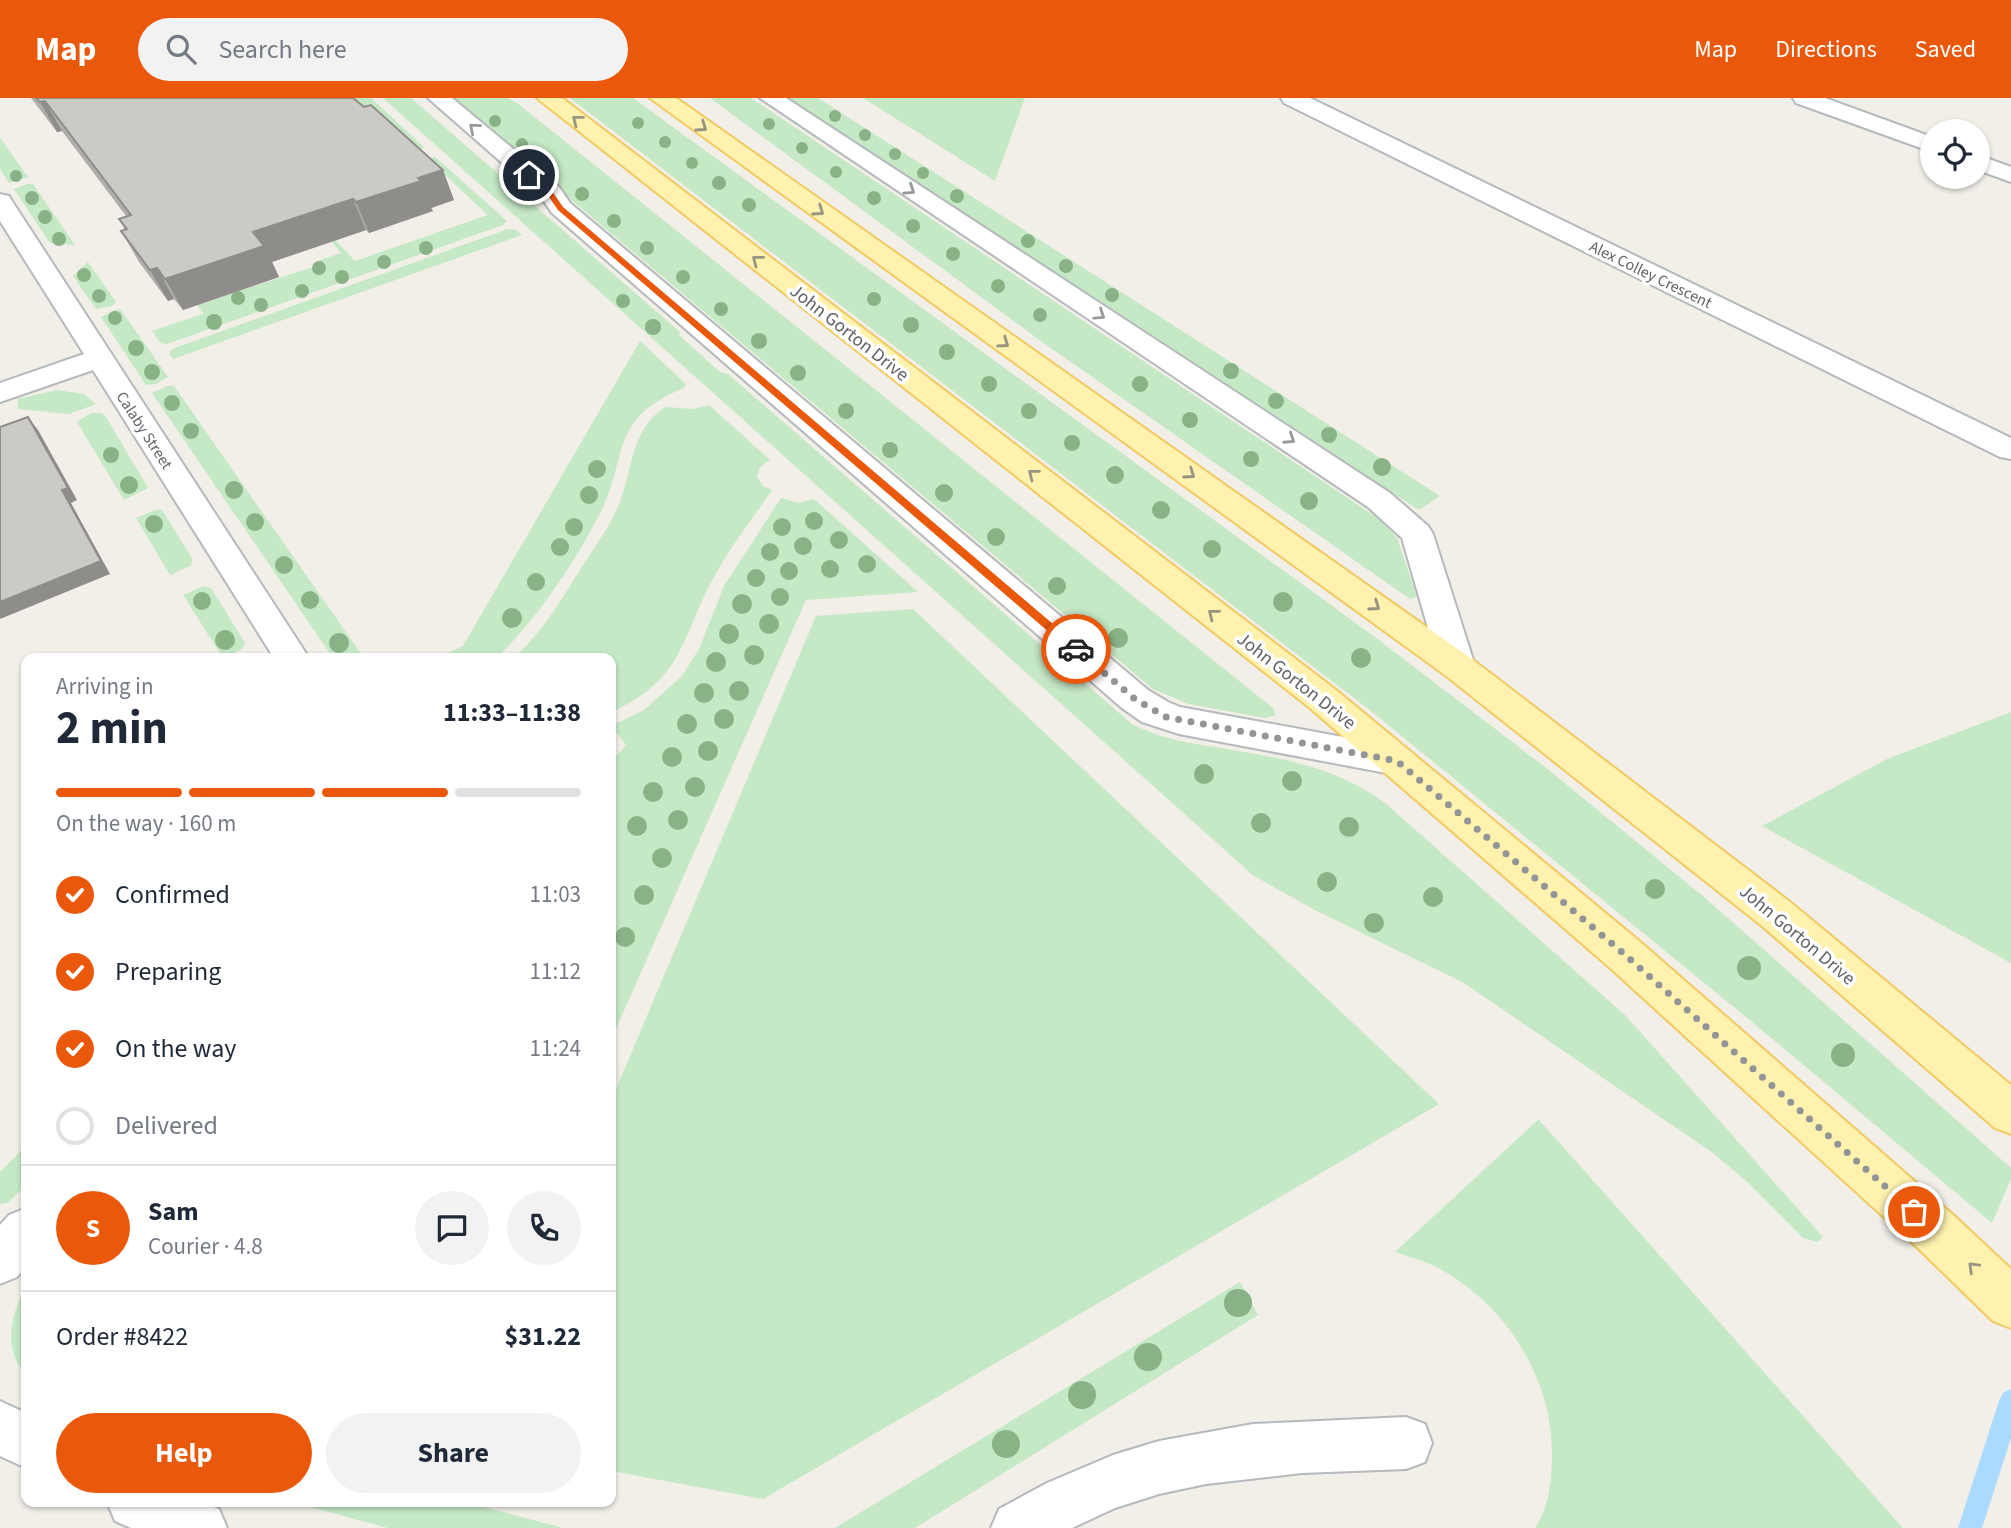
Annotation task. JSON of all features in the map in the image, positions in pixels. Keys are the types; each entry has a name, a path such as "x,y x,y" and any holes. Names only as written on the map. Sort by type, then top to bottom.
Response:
{"main road":[{"name":"John Gorton Drive","path":"548,98 1323,699 1623,953 1935,1231 2011,1303"},
{"name":"John Gorton Drive","path":"661,98 1457,666 1776,914 2004,1107"}],"street":[{"path":"439,98 550,192 570,217 1135,699 1155,712 1179,720 1397,761"},
{"path":"771,98 1379,500 1417,534 1457,666"},
{"name":"Alex Colley Crescent","path":"1292,98 2011,450"},
{"path":"1804,98 1920,141"},
{"path":"1990,167 2011,175"},
{"name":"Calaby Street","path":"0,201 289,653"},
{"path":"0,393 99,358"},
{"path":"0,1260 21,1237"},
{"path":"0,1427 21,1439"},
{"path":"1018,1528 1084,1493 1161,1466 1202,1456 1287,1447 1406,1443"},
{"path":"147,1507 200,1528"}],"green space":[{"path":"339,98 371,98 425,148 419,149 384,117"},
{"path":"383,98 411,98 680,332 679,335 720,372 728,374 1132,724 1173,739 1261,755 1325,771 1366,790 1385,803 1625,1015 1823,1237 1817,1242 1803,1238 1745,1180 1713,1153 1464,983 1315,910 1254,876"},
{"path":"450,98 508,98 517,103 1273,708 1276,715 1265,718 1189,704 1153,689"},
{"path":"570,98 633,98 1375,637 1545,767 1704,897 2011,1168 2011,1179 1992,1223 1757,1026 1371,711"},
{"path":"710,98 751,98 1382,521 1397,538 1417,597 1410,599 1045,344"},
{"path":"789,98 818,98 1440,496 1419,510"},
{"path":"863,98 1025,98 995,181"},
{"path":"0,138 28,177 9,183 0,169"},
{"path":"435,157 507,221 503,225 167,344 161,343 152,331 203,314 197,305 319,265 317,261 341,253 331,241 340,239 336,241 355,261 488,215 431,162 410,165"},
{"path":"33,184 75,245 50,243 14,189"},
{"path":"508,229 516,230 522,235 173,359 169,354 172,349"},
{"path":"88,262 116,302 112,306 96,309 73,276"},
{"path":"114,310 121,310 168,377 156,384 146,385 101,317"},
{"path":"640,341 686,384 684,388 659,400 642,413 631,427 597,519 565,574 524,628 501,653 448,653 463,646"},
{"path":"167,386 174,386 361,653 330,653 152,393"},
{"path":"57,390 84,394 96,404 69,414 18,409 18,399"},
{"path":"709,405 770,460 760,467 757,477 763,486 772,490 721,564 687,637 667,671 654,686 616,709 616,653 518,653 551,615 610,523 623,494 638,440 645,428 665,407 693,409"},
{"path":"91,413 102,413 106,417 148,488 124,500 77,422"},
{"path":"781,498 798,503 814,499 918,592 806,600 616,1029 616,756 626,745 616,732 616,724 644,710 682,676 699,649 724,586"},
{"path":"162,510 193,560 190,566 170,575 136,518"},
{"path":"204,586 211,588 245,643 242,649 234,653 220,653 183,595"},
{"path":"913,609 1439,1104 763,1499 616,1472 616,1089 816,616"},
{"path":"2011,712 2011,963 1762,826 1887,759"},
{"path":"1539,1119 1903,1528 1535,1528 1547,1503 1552,1456 1550,1427 1535,1373 1522,1348 1486,1303 1464,1284 1440,1269 1395,1252"},
{"path":"21,1150 21,1190 8,1203 0,1204 0,1172"},
{"path":"1240,1282 1258,1315 915,1528 835,1528"},
{"path":"21,1297 21,1368 11,1343 16,1308"},
{"path":"310,1507 484,1507 563,1528 388,1528"}],"building":[{"path":"36,98 353,98 364,107 371,105 443,170 418,178 421,181 356,202 353,199 253,232 264,246 165,279 157,268 150,270 121,231 127,229 119,219 131,215 45,101 40,102"},
{"path":"28,417 68,488 62,490 101,561 0,602 0,427"}],"waterway":[{"path":"1970,1528 2011,1401"}],"way so far":[{"path":"1076,649 1144,706 1166,717 1397,761 1623,953 1914,1212"}],"route":[{"path":"529,175 550,192 561,208 1076,649"}]}
